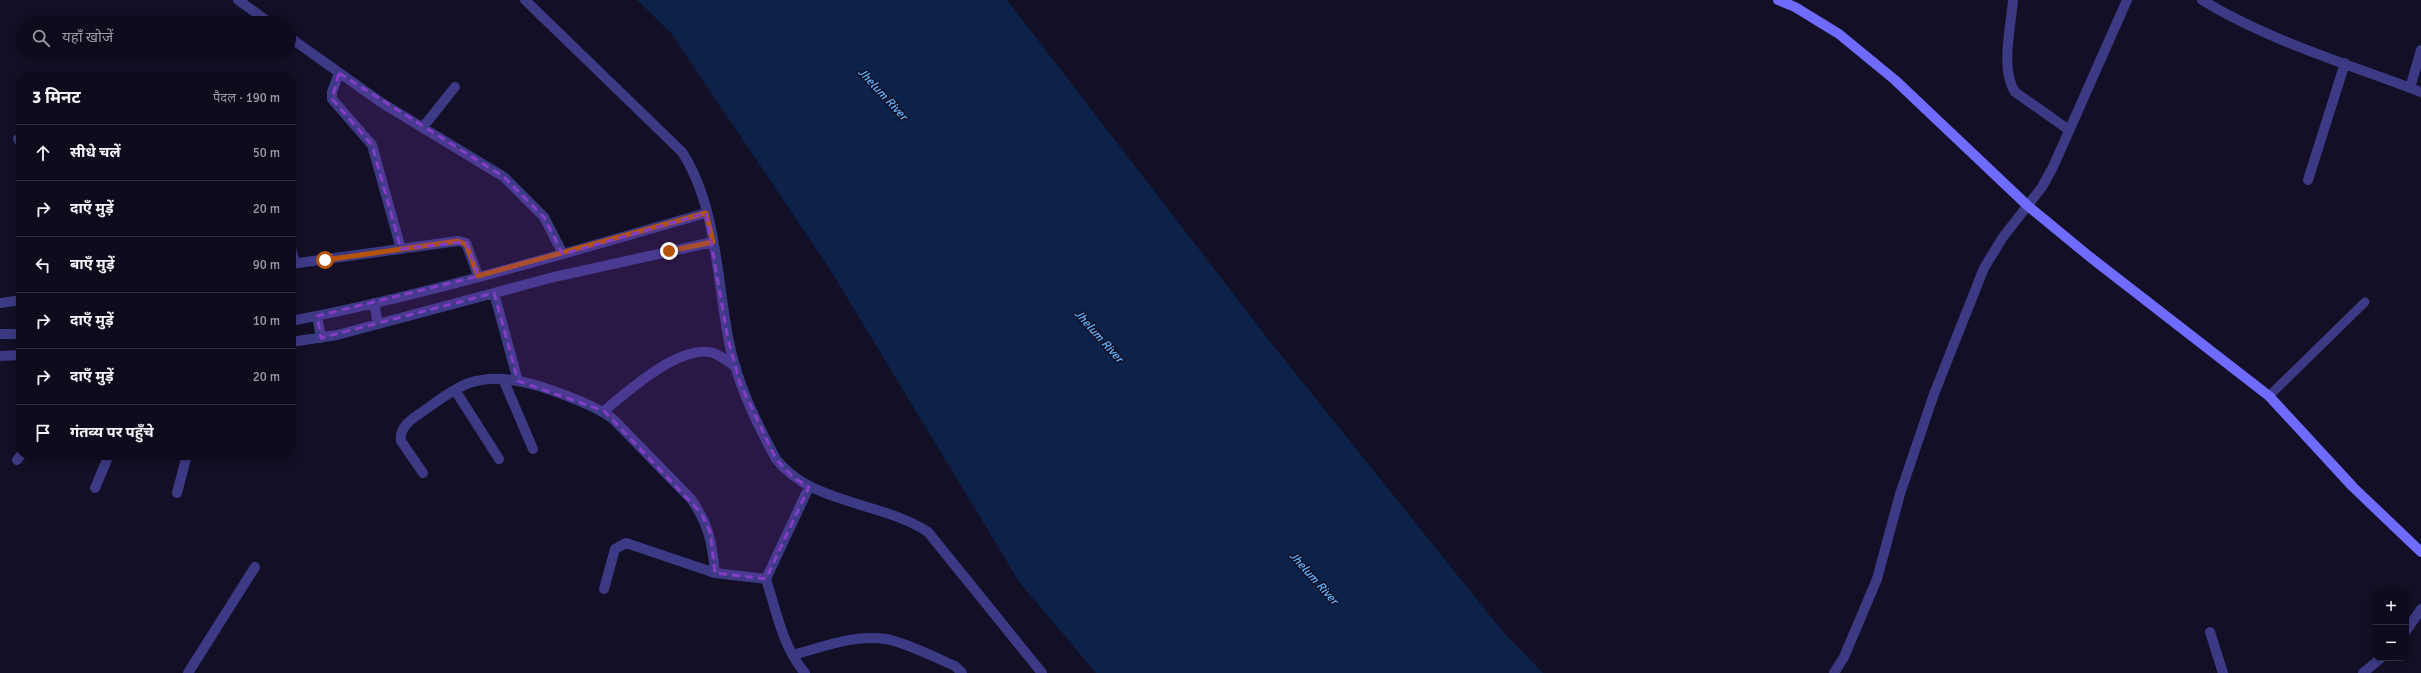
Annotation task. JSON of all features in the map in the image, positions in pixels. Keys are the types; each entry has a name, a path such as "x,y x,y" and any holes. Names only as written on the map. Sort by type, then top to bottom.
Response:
{"street":[{"path":"238,0 260,16"},
{"path":"525,0 682,152 698,180 712,238 728,339 736,367 753,414 776,459 793,477 809,487 907,520 928,532 944,549 1042,673"},
{"path":"1778,0 1796,8 1839,34 1895,80 2028,206 2096,262 2269,396 2353,487 2421,552"},
{"path":"2013,0 2007,67 2010,86 2015,92 2068,130"},
{"path":"1834,673 1844,657 1877,579 1900,494 1932,401 1984,268 2003,237 2028,206 2053,168 2068,130 2127,0"},
{"path":"2202,0 2241,21 2421,92"},
{"path":"296,42 339,73 504,177 521,192 544,217 563,254"},
{"path":"2410,88 2421,50"},
{"path":"2308,180 2345,63"},
{"path":"339,73 332,92 332,100 372,145 401,249"},
{"path":"423,127 455,87"},
{"path":"296,320 374,304 707,216"},
{"path":"296,341 712,238"},
{"path":"296,264 464,241 478,276"},
{"path":"494,293 518,381"},
{"path":"0,303 16,301"},
{"path":"374,304 377,321"},
{"path":"317,317 321,336"},
{"path":"0,334 16,334"},
{"path":"604,411 641,381 688,355 710,352 717,354 736,367"},
{"path":"0,356 16,355"},
{"path":"504,379 533,449"},
{"path":"423,473 401,441 403,429 414,417 455,390 479,381 504,379 518,381 604,411 691,499 701,513 710,532 715,573"},
{"path":"455,390 499,459"},
{"path":"95,488 107,460"},
{"path":"177,493 185,460"},
{"path":"805,673 793,655 766,579 809,487"},
{"path":"604,588 616,549 626,543 715,573 766,579"},
{"path":"188,673 255,567"},
{"path":"2409,627 2421,609"},
{"path":"2210,632 2223,673"},
{"path":"793,655 860,638 888,639 955,666 962,673"},
{"path":"2363,673 2377,661"}],"lane":[{"path":"2269,396 2365,302"}],"highlighted area":[{"path":"339,73 504,177 544,217 563,254 706,213 728,339 740,383 776,459 793,477 809,487 766,579 715,573 710,532 701,513 604,411 518,381 494,293 321,338 317,316 478,276 466,242 401,249 372,145 332,99"}],"water":[{"name":"Jhelum River","path":"637,0 1007,0 1272,344 1504,633 1543,673 1096,673 1020,583 831,271 671,33"}],"route":[{"path":"325,260 464,241 478,276 563,254 706,213 713,242 669,251"}]}
